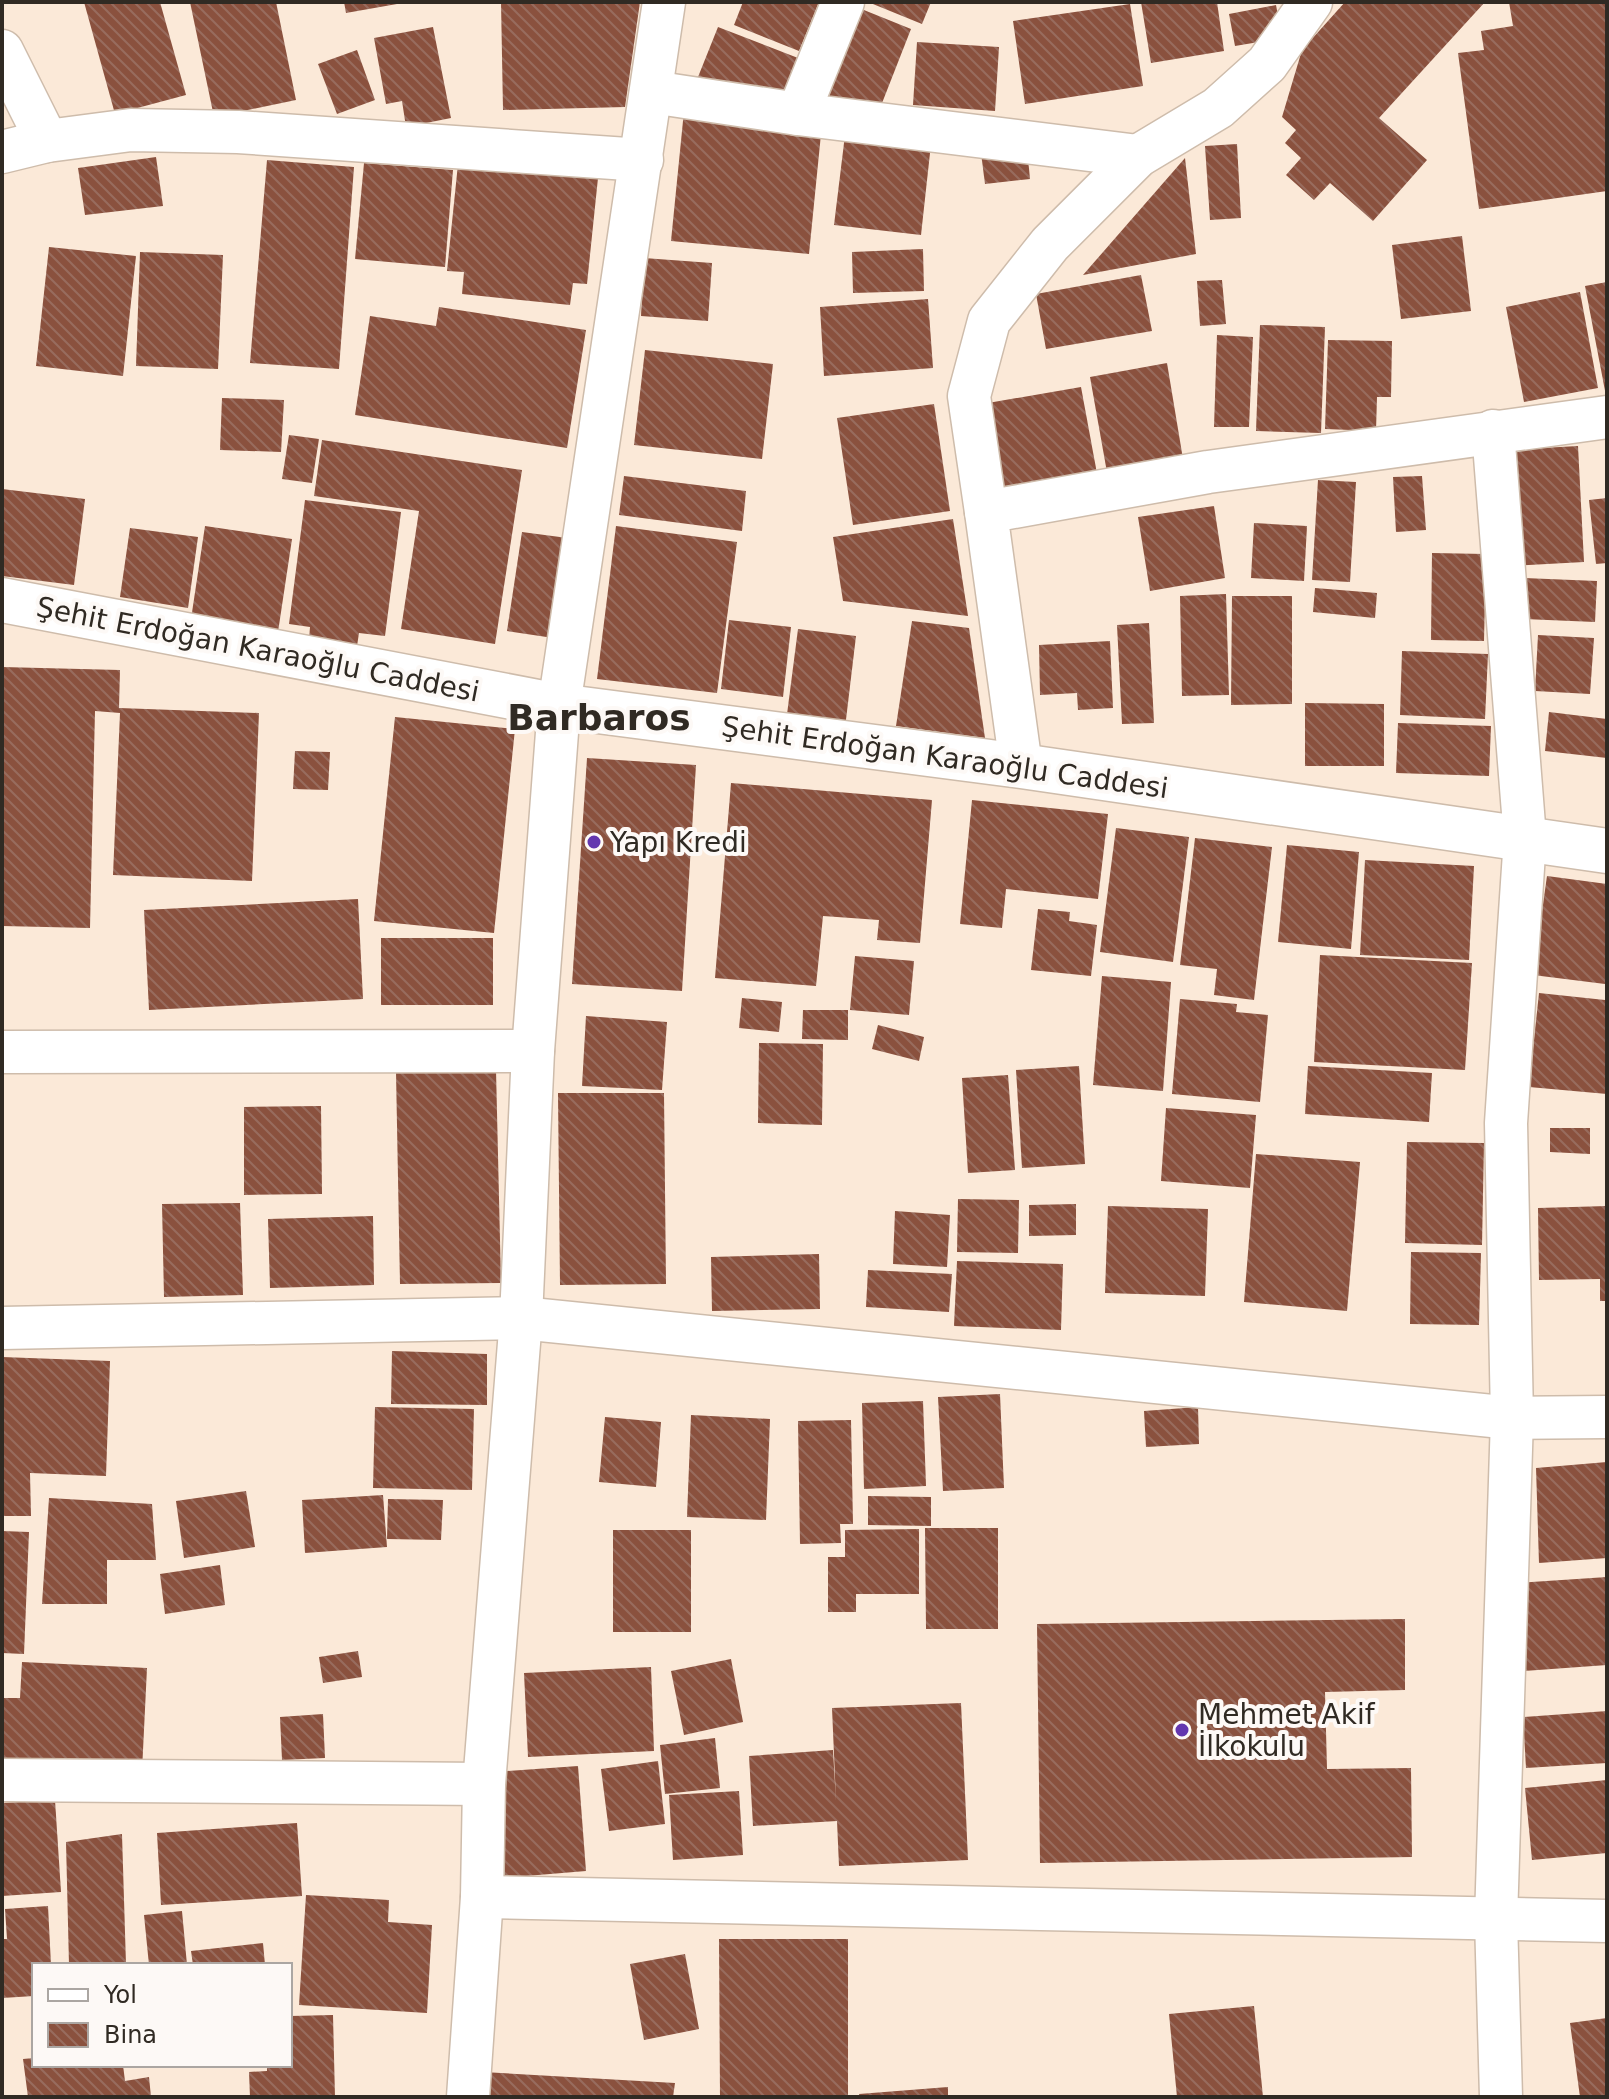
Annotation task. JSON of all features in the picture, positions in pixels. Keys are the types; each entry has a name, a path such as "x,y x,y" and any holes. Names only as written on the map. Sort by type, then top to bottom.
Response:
{"main road":[{"name":"Şehit Erdoğan Karaoğlu Caddesi","path":"2,600 559,706 1021,766 1607,851"}],"street":[{"path":"468,2097 482,1897 484,1784 521,1318 533,1051 559,706 664,2"},
{"path":"798,114 843,2"},
{"path":"1021,766 969,396 989,321 1050,244 1138,156 1218,108 1267,64 1311,2"},
{"path":"2,51 47,141"},
{"path":"652,92 798,114 1138,156"},
{"path":"2,152 47,141 131,130 238,132 642,160"},
{"path":"986,512 1208,472 1607,417"},
{"path":"1493,431 1525,838 1506,1123 1512,1418 1496,1919 1501,2097"},
{"path":"2,1052 533,1051"},
{"path":"2,1328 521,1318 1512,1418 1607,1417"},
{"path":"2,1780 484,1784"},
{"path":"482,1897 1607,1921"}],"building":[{"path":"84,2 160,2 186,95 115,114"},
{"path":"190,2 276,2 296,100 214,117"},
{"path":"344,2 397,2 397,4 346,13"},
{"path":"501,2 640,2 625,107 503,110"},
{"path":"743,2 819,2 799,51 734,25"},
{"path":"868,2 931,2 922,24"},
{"path":"1141,2 1217,2 1224,51 1151,63"},
{"path":"1345,2 1485,2 1379,118 1427,160 1373,221 1330,183 1314,200 1286,175 1301,158 1285,143 1296,130 1282,117 1302,50"},
{"path":"1509,2 1607,2 1607,191 1479,209 1458,53 1484,50 1481,31 1513,26"},
{"path":"849,4 911,29 875,121 812,96"},
{"path":"1130,4 1143,86 1025,104 1013,21"},
{"path":"1276,5 1282,38 1235,46 1229,14"},
{"path":"433,27 451,118 406,127 402,101 386,104 374,38"},
{"path":"718,27 798,58 778,107 694,87"},
{"path":"917,42 999,47 995,111 913,105"},
{"path":"357,50 375,100 337,114 318,64"},
{"path":"684,111 822,124 809,254 671,241"},
{"path":"845,135 931,144 921,235 834,225"},
{"path":"1237,144 1241,218 1210,220 1205,146"},
{"path":"1027,148 1030,179 985,184 981,153"},
{"path":"156,157 163,206 85,215 78,168"},
{"path":"1185,158 1196,254 1083,275"},
{"path":"267,160 354,167 339,369 250,363"},
{"path":"364,163 453,170 445,267 355,259"},
{"path":"458,164 598,178 587,284 573,283 570,305 462,294 464,272 447,271"},
{"path":"1462,236 1471,311 1401,319 1392,245"},
{"path":"49,247 136,256 123,376 36,366"},
{"path":"923,249 924,291 853,293 852,252"},
{"path":"140,252 223,255 218,369 136,366"},
{"path":"644,258 712,263 708,321 641,316"},
{"path":"1141,275 1152,331 1046,349 1036,294"},
{"path":"1222,280 1226,324 1200,326 1197,281"},
{"path":"1607,282 1607,396 1606,396 1585,286"},
{"path":"1580,292 1598,388 1524,402 1506,307"},
{"path":"928,299 933,368 824,376 820,307"},
{"path":"439,307 586,330 567,448 355,415 370,316 436,326"},
{"path":"1260,325 1325,327 1321,433 1256,431"},
{"path":"1217,335 1253,337 1249,427 1214,427"},
{"path":"1328,340 1392,341 1391,397 1377,397 1376,431 1325,429"},
{"path":"645,350 773,364 762,459 634,445"},
{"path":"1167,363 1184,465 1108,478 1090,377"},
{"path":"1081,387 1098,479 1004,495 988,403"},
{"path":"222,398 284,400 281,452 220,450"},
{"path":"934,404 950,511 853,525 837,418"},
{"path":"289,435 319,439 312,483 282,479"},
{"path":"322,440 522,470 495,644 401,629 419,511 314,496"},
{"path":"1578,446 1584,562 1509,566 1504,450"},
{"path":"624,476 746,491 742,531 619,515"},
{"path":"1422,476 1426,530 1396,532 1393,477"},
{"path":"1318,480 1356,482 1350,582 1312,580"},
{"path":"2,489 85,499 74,585 2,576"},
{"path":"1607,498 1607,563 1596,564 1589,500"},
{"path":"305,500 401,512 385,636 359,633 357,646 309,639 310,627 289,624"},
{"path":"1214,506 1225,578 1150,591 1138,517"},
{"path":"953,519 968,616 843,601 833,537"},
{"path":"1254,523 1307,526 1304,581 1251,578"},
{"path":"205,526 292,539 278,632 191,619"},
{"path":"616,526 737,542 717,693 597,679"},
{"path":"130,528 198,537 188,608 120,597"},
{"path":"522,532 575,539 560,639 507,631"},
{"path":"1432,553 1486,554 1484,641 1431,640"},
{"path":"1522,578 1597,581 1595,622 1521,619"},
{"path":"1315,588 1377,593 1375,618 1313,612"},
{"path":"1226,594 1229,695 1182,696 1180,596"},
{"path":"1232,596 1292,596 1292,704 1231,705"},
{"path":"729,620 791,627 783,697 721,689"},
{"path":"912,621 969,628 985,738 896,726"},
{"path":"1149,623 1154,723 1122,724 1117,625"},
{"path":"798,629 856,636 845,728 786,722"},
{"path":"1538,635 1594,638 1590,694 1535,691"},
{"path":"1110,641 1113,708 1078,710 1077,693 1040,695 1039,645"},
{"path":"1402,651 1488,654 1485,719 1400,715"},
{"path":"2,667 120,670 119,708 259,713 252,881 113,875 120,713 95,711 90,928 2,926"},
{"path":"1305,703 1384,704 1384,766 1305,766"},
{"path":"1549,712 1607,719 1607,758 1545,751"},
{"path":"395,717 515,729 494,933 374,921"},
{"path":"1398,723 1491,726 1489,776 1396,773"},
{"path":"295,751 330,752 328,790 293,789"},
{"path":"587,758 696,765 682,991 572,984"},
{"path":"731,783 932,800 920,943 877,940 879,920 823,916 816,986 715,978"},
{"path":"972,800 1108,814 1098,899 1006,889 1002,928 960,924"},
{"path":"1116,828 1189,837 1173,962 1100,952"},
{"path":"1195,838 1272,847 1254,1000 1214,995 1217,969 1180,965"},
{"path":"1287,845 1359,852 1351,949 1278,942"},
{"path":"1365,860 1474,866 1469,960 1360,955"},
{"path":"1547,876 1607,884 1605,984 1533,975"},
{"path":"358,899 363,999 149,1010 144,910"},
{"path":"1038,909 1070,912 1069,921 1097,925 1091,976 1031,970"},
{"path":"381,938 493,938 493,1005 381,1005"},
{"path":"1320,955 1472,963 1465,1070 1314,1062"},
{"path":"855,956 914,961 909,1015 850,1010"},
{"path":"1102,976 1171,982 1163,1091 1093,1085"},
{"path":"1539,993 1605,1000 1607,1094 1529,1087"},
{"path":"742,998 782,1002 779,1032 739,1028"},
{"path":"1180,999 1237,1004 1236,1012 1268,1015 1260,1102 1172,1094"},
{"path":"803,1010 848,1010 848,1040 802,1039"},
{"path":"586,1016 667,1022 662,1090 582,1086"},
{"path":"878,1025 924,1037 919,1061 872,1049"},
{"path":"759,1043 823,1044 822,1125 758,1123"},
{"path":"1079,1066 1085,1164 1022,1168 1016,1070"},
{"path":"1308,1066 1432,1073 1429,1122 1305,1114"},
{"path":"496,1070 501,1283 400,1284 396,1072"},
{"path":"1008,1075 1015,1170 968,1173 962,1078"},
{"path":"558,1093 664,1093 666,1284 560,1285"},
{"path":"321,1106 322,1194 244,1195 244,1107"},
{"path":"1166,1108 1256,1115 1250,1188 1161,1181"},
{"path":"1550,1128 1590,1128 1590,1154 1550,1152"},
{"path":"1407,1142 1484,1143 1482,1245 1405,1243"},
{"path":"1256,1154 1360,1162 1347,1311 1244,1302"},
{"path":"958,1199 1019,1200 1018,1253 957,1252"},
{"path":"240,1203 243,1295 164,1297 162,1204"},
{"path":"1076,1204 1076,1235 1029,1236 1029,1205"},
{"path":"1108,1206 1208,1209 1205,1296 1105,1293"},
{"path":"1607,1206 1607,1301 1600,1301 1600,1279 1539,1280 1538,1208"},
{"path":"895,1211 950,1215 947,1267 893,1264"},
{"path":"373,1216 374,1285 270,1288 268,1219"},
{"path":"1411,1252 1481,1253 1479,1325 1410,1324"},
{"path":"819,1254 820,1309 712,1311 711,1257"},
{"path":"957,1261 1063,1264 1061,1330 954,1326"},
{"path":"868,1270 952,1274 949,1312 866,1307"},
{"path":"392,1351 487,1354 487,1405 391,1404"},
{"path":"2,1357 110,1361 106,1476 30,1473 31,1516 2,1516"},
{"path":"1000,1394 1004,1488 943,1491 938,1397"},
{"path":"923,1401 926,1486 864,1489 862,1403"},
{"path":"375,1407 474,1409 472,1490 373,1488"},
{"path":"1198,1407 1199,1444 1146,1447 1144,1411"},
{"path":"691,1415 770,1419 766,1520 687,1517"},
{"path":"605,1417 661,1422 656,1487 599,1482"},
{"path":"851,1420 853,1524 840,1524 841,1543 800,1544 798,1421"},
{"path":"1607,1462 1607,1558 1539,1563 1536,1468"},
{"path":"246,1491 255,1547 184,1558 176,1501"},
{"path":"383,1495 387,1547 305,1553 302,1500"},
{"path":"868,1496 931,1497 931,1526 868,1525"},
{"path":"49,1498 152,1504 156,1560 107,1560 107,1604 42,1604"},
{"path":"388,1499 443,1500 441,1540 387,1539"},
{"path":"925,1528 998,1528 998,1629 926,1629"},
{"path":"919,1529 919,1594 856,1594 856,1612 828,1612 828,1557 845,1557 845,1530"},
{"path":"613,1530 691,1530 691,1632 613,1632"},
{"path":"2,1531 29,1532 24,1654 2,1653"},
{"path":"220,1565 225,1605 165,1614 160,1574"},
{"path":"1607,1577 1607,1665 1523,1671 1517,1583"},
{"name":"Mehmet Akif İlkokulu","path":"1405,1619 1405,1690 1325,1692 1327,1769 1411,1768 1412,1857 1040,1863 1037,1624"},
{"path":"358,1651 362,1677 323,1683 319,1657"},
{"path":"731,1659 743,1722 684,1735 671,1671"},
{"path":"22,1662 147,1668 142,1771 2,1764 2,1698 20,1698"},
{"path":"651,1667 654,1751 528,1757 524,1673"},
{"path":"961,1703 968,1860 839,1866 837,1821 753,1826 749,1756 833,1750 836,1801 832,1708"},
{"path":"1607,1711 1607,1763 1526,1768 1523,1717"},
{"path":"323,1714 325,1758 282,1760 280,1717"},
{"path":"715,1738 720,1788 665,1794 660,1745"},
{"path":"658,1761 665,1824 609,1831 601,1769"},
{"path":"578,1766 586,1871 502,1878 493,1772"},
{"path":"1607,1780 1607,1853 1532,1860 1525,1788"},
{"path":"739,1791 743,1855 673,1860 669,1795"},
{"path":"55,1800 61,1892 2,1896 2,1803"},
{"path":"297,1823 302,1896 161,1905 157,1833"},
{"path":"122,1834 126,1963 69,1963 66,1842"},
{"path":"306,1895 389,1900 388,1922 432,1925 427,2013 299,2005"},
{"path":"48,1906 51,1963 32,1963 32,1996 2,1998 2,1939 7,1939 5,1909"},
{"path":"182,1911 187,1963 149,1963 144,1915"},
{"path":"719,1939 848,1939 848,2097 720,2097"},
{"path":"263,1943 265,1963 193,1963 191,1951"},
{"path":"685,1954 699,2029 644,2040 630,1964"},
{"path":"1254,2006 1263,2097 1177,2097 1169,2014"},
{"path":"333,2015 335,2097 250,2097 249,2072 267,2071 267,2067 292,2067 292,2016"},
{"path":"1607,2018 1607,2097 1580,2097 1570,2023"},
{"path":"32,2058 32,2067 123,2067 125,2081 149,2077 151,2097 28,2097 23,2059"},
{"path":"483,2072 675,2083 673,2097 484,2097"},
{"path":"948,2087 948,2097 859,2097 859,2094"}],"place":[{"name":"Yapı Kredi","path":"594,842"},
{"name":"Mehmet Akif İlkokulu","path":"1182,1730"}],"district":[{"name":"Barbaros","path":"599,717"}]}
